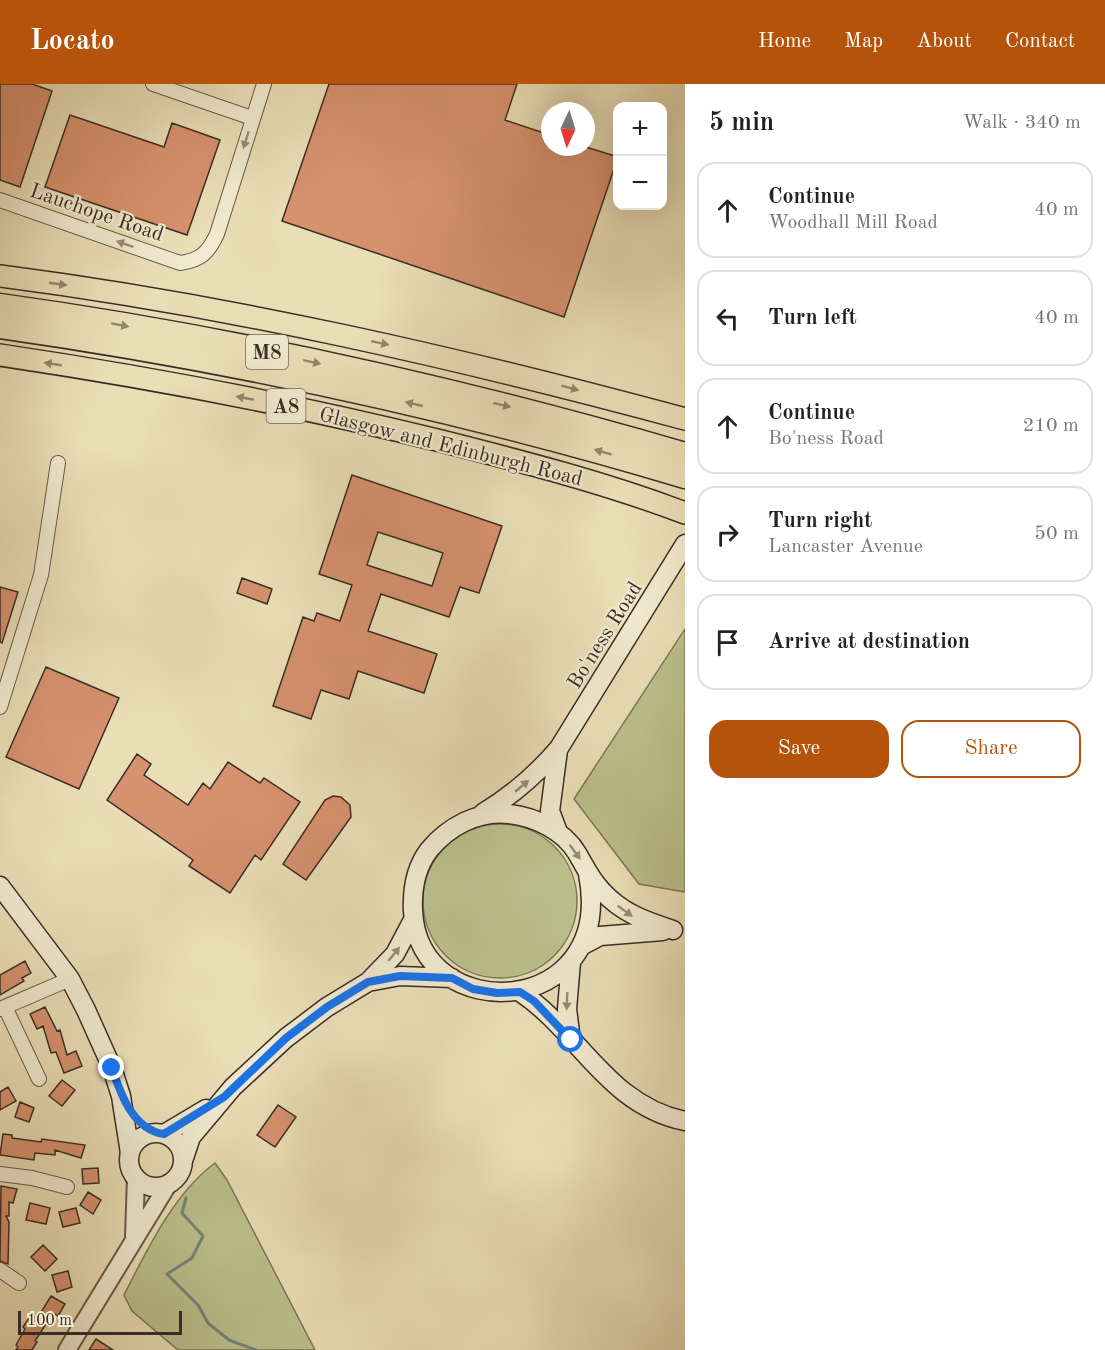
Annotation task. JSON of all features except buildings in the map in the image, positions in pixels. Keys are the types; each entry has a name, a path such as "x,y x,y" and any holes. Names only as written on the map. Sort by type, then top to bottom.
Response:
{"highway":[{"path":"0,276 176,303 328,332 497,370 685,419"},
{"name":"M8","path":"0,306 188,337 386,377 530,412 685,455"},
{"name":"M8","path":"0,326 188,356 380,396 526,431 685,476"},
{"name":"Glasgow and Edinburgh Road","path":"0,355 146,379 390,429 568,474 685,513"}],"main road":[{"name":"Bo'ness Road","path":"479,816 509,798 536,775 559,748 685,544"},
{"name":"Bo'ness Road","path":"558,832 550,811 559,748"},
{"path":"588,874 593,898 592,914 583,945 571,962 548,981 520,992 497,993 473,989 452,978 434,963 421,943 414,920 412,896 417,872 428,852 443,835 479,816 516,815 534,819 558,832 576,851 588,874 602,891 633,916 679,930"},
{"path":"0,886 70,979 112,1068 121,1096 130,1153 129,1162 136,1177 151,1186 169,1184 182,1170 191,1137 224,1097 286,1038 327,1007 368,982 395,954 414,920"},
{"path":"583,945 600,936 679,930"},
{"path":"571,962 567,1009 571,1040"},
{"path":"368,982 400,976 452,978"},
{"path":"520,992 541,1007 593,1066 618,1087 644,1105 685,1121"},
{"path":"121,1096 136,1118 178,1144 183,1161"},
{"path":"130,1153 139,1139 160,1133 224,1097"}],"street":[{"path":"153,84 252,118 264,84"},
{"name":"Lauchope Road","path":"0,201 180,263 195,261 209,251 218,234 252,118"},
{"path":"0,707 41,575 58,463"},
{"path":"39,1079 2,1008 70,979"},
{"path":"0,1174 33,1178 67,1187"},
{"path":"133,1241 136,1177"},
{"path":"67,1350 169,1184"},
{"path":"0,1270 19,1283"}],"green space":[{"path":"685,629 685,892 639,884 574,799"},
{"path":"500,824 515,825 530,830 555,846 571,871 576,886 576,916 571,931 555,956 530,972 515,977 500,978 485,977 470,972 445,956 429,931 424,916 423,901 424,886 429,871 445,846 470,830 485,825"},
{"path":"215,1163 227,1180 315,1350 178,1350 132,1311 124,1295 152,1241 174,1206 200,1175"}],"waterway":[{"path":"186,1198 182,1213 203,1236 192,1258 167,1274 198,1305 208,1323 229,1340 256,1350"}],"route":[{"path":"112,1068 121,1096 136,1118 155,1133 164,1134 224,1097 286,1038 327,1007 368,982 400,976 452,978 473,989 497,993 520,992 547,1013 571,1040"}]}
